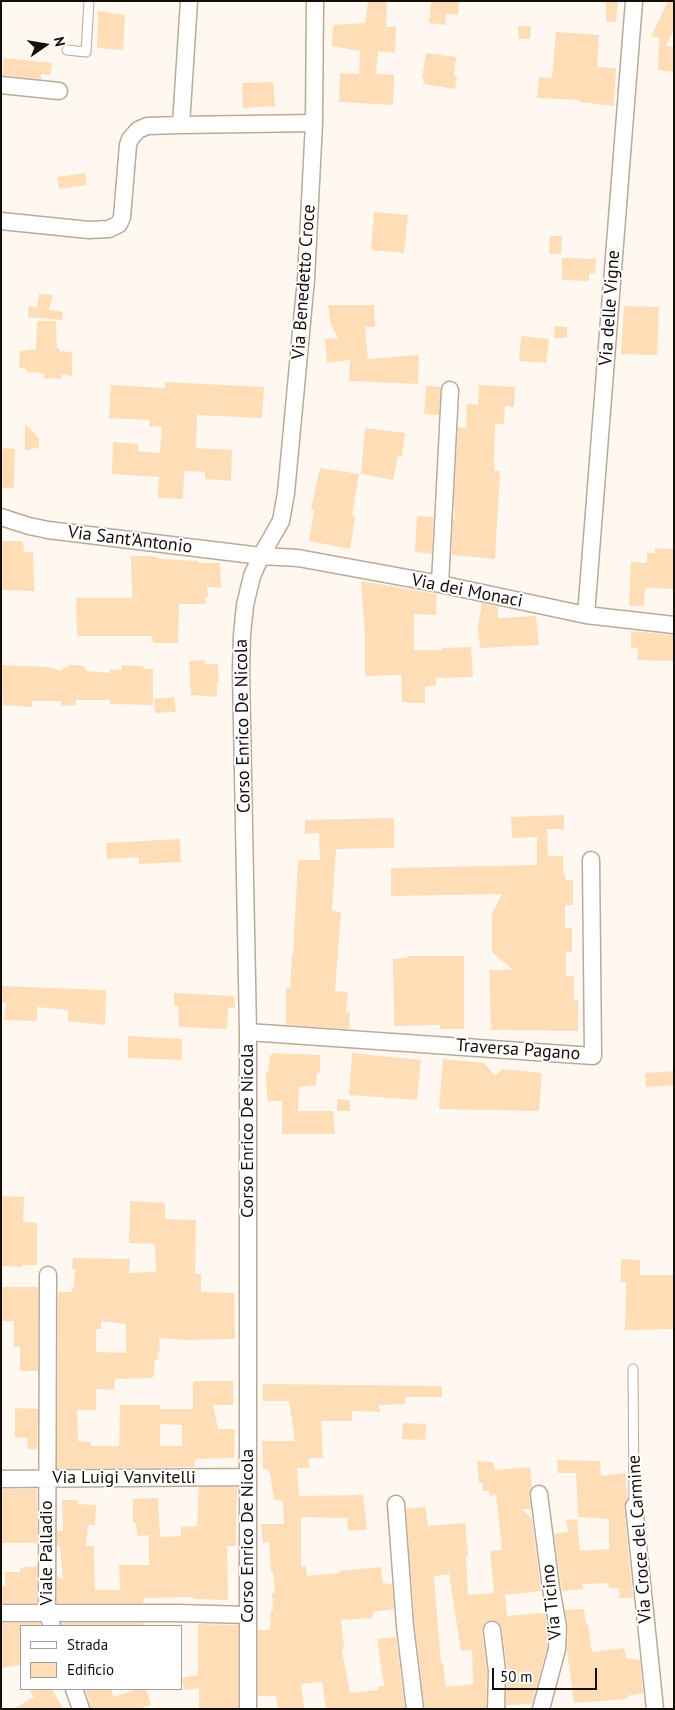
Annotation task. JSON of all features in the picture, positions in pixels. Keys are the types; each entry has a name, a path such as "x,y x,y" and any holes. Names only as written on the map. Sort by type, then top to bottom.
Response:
{"street":[{"path":"181,125 189,1"},
{"name":"Via Benedetto Croce","path":"261,556 281,521 286,493 306,279 314,122 316,1"},
{"name":"Via delle Vigne","path":"586,615 634,1"},
{"path":"1,85 60,91"},
{"path":"1,221 89,230 116,227 122,217 128,145 130,139 138,130 146,126 314,122"},
{"path":"440,584 450,390"},
{"name":"Via Sant'Antonio","path":"1,516 28,526 48,530 261,556"},
{"name":"Via dei Monaci","path":"261,556 298,558 440,584 586,615 674,625"},
{"name":"Corso Enrico De Nicola","path":"248,1709 248,1032 242,635 245,605 261,556"},
{"name":"Traversa Pagano","path":"248,1032 593,1056 591,860"},
{"name":"Viale Palladio","path":"48,1274 47,1478 49,1620"},
{"name":"Via Luigi Vanvitelli","path":"1,1479 248,1477"},
{"name":"Via Ticino","path":"539,1494 558,1627 557,1649 541,1709"},
{"path":"396,1504 405,1626 415,1709"},
{"name":"Via Croce del Carmine","path":"634,1506 655,1709"},
{"path":"1,1613 49,1620 178,1613 248,1615"},
{"path":"492,1630 497,1672 496,1709"},
{"path":"74,1690 81,1709"}],"lane":[{"path":"67,50 86,52 89,1"},
{"name":"Via Croce del Carmine","path":"633,1370 634,1506"}],"building":[{"path":"368,1 387,1 386,27 396,27 395,53 378,51 376,74 394,75 393,105 339,102 340,73 359,74 360,51 332,46 333,25 365,23"},
{"path":"431,1 459,1 458,15 446,14 445,25 429,23"},
{"path":"606,1 618,1 616,22 606,22"},
{"path":"668,1 674,1 674,29 666,46 674,47 674,72 658,70 659,37 651,37"},
{"path":"98,11 125,15 123,50 97,48"},
{"path":"518,26 531,26 530,39 519,39"},
{"path":"556,32 599,35 597,67 616,68 614,106 579,102 579,100 537,98 539,77 552,78"},
{"path":"426,53 456,57 454,76 457,76 455,89 423,84 424,78 422,78"},
{"path":"4,58 52,63 50,75 41,74 41,79 2,75"},
{"path":"273,82 275,106 243,108 242,83"},
{"path":"85,173 87,185 59,189 57,177"},
{"path":"374,212 408,215 404,253 371,250"},
{"path":"550,236 562,236 561,254 549,254"},
{"path":"562,258 596,259 595,274 589,273 589,281 562,280"},
{"path":"39,294 53,295 49,310 63,312 62,320 28,317 29,306 37,307"},
{"path":"328,305 374,305 375,327 365,327 368,359 419,355 418,384 349,381 350,360 327,363 325,339 338,338 331,325"},
{"path":"624,306 659,307 657,355 621,354"},
{"path":"37,321 56,321 57,348 60,351 72,352 72,376 61,374 61,379 43,378 44,373 27,372 26,369 19,368 20,351 36,349"},
{"path":"555,326 567,327 567,338 554,338"},
{"path":"521,336 549,339 546,363 519,361"},
{"path":"165,382 264,387 262,418 197,415 196,448 232,450 231,481 205,479 205,472 184,471 183,499 158,498 159,477 112,474 113,442 138,444 138,451 160,453 162,427 149,426 150,420 109,418 111,385 165,388"},
{"path":"479,385 515,387 514,407 505,406 504,424 495,424 494,471 500,471 495,559 452,555 458,427 466,428 467,404 478,405"},
{"path":"426,386 441,387 439,415 424,414"},
{"path":"25,424 39,438 39,447 25,451"},
{"path":"365,428 405,433 402,457 398,456 393,480 361,474"},
{"path":"3,448 15,449 14,488 2,488 1,465"},
{"path":"320,468 359,474 352,516 355,517 350,549 309,541 314,510 311,509"},
{"path":"417,516 433,517 432,554 415,552"},
{"path":"1,541 23,541 24,552 33,552 34,591 1,590"},
{"path":"655,548 673,549 674,589 645,588 644,606 629,606 631,562 647,563 647,553 655,553"},
{"path":"131,556 153,556 162,559 198,561 198,563 220,563 221,588 207,587 208,597 205,597 206,604 179,604 178,643 153,643 152,636 77,636 76,598 132,598"},
{"path":"361,581 437,594 436,615 414,614 414,650 471,647 473,677 436,678 436,686 425,686 425,703 414,703 402,702 401,675 365,676 365,637"},
{"path":"482,603 498,607 498,618 536,616 539,645 480,648 478,627"},
{"path":"631,631 674,635 674,661 637,660 638,648 631,648"},
{"path":"204,660 205,664 218,664 219,682 217,682 217,697 191,695 189,661"},
{"path":"1,665 47,667 62,671 63,667 68,668 68,665 78,665 85,667 86,671 110,673 110,669 122,670 122,665 143,666 144,669 153,669 153,705 110,704 110,700 76,700 76,705 61,706 61,701 32,701 32,707 3,705"},
{"path":"174,697 176,712 155,713 154,699"},
{"path":"564,815 564,829 547,829 548,856 563,856 563,873 565,873 566,880 573,880 573,905 565,905 565,928 572,928 572,952 566,952 566,976 574,976 574,1000 578,1000 578,1031 491,1030 489,970 513,970 492,952 492,913 502,894 391,896 391,868 537,865 537,837 512,838 511,817"},
{"path":"394,818 394,848 336,849 332,911 341,912 335,991 348,992 346,1011 350,1012 349,1029 286,1025 286,988 290,988 298,860 320,860 319,833 305,834 305,820"},
{"path":"180,839 181,862 139,864 139,857 107,859 106,843"},
{"path":"407,956 464,956 464,1029 440,1029 440,1025 394,1026 393,959 407,958"},
{"path":"1,986 106,990 105,1025 68,1021 68,1010 37,1007 37,1021 4,1020 6,1003 1,1003"},
{"path":"174,993 234,996 235,1008 228,1008 227,1029 179,1027 178,1006 174,1006"},
{"path":"128,1036 182,1039 182,1060 128,1058"},
{"path":"272,1053 320,1055 320,1073 317,1073 316,1085 299,1087 298,1111 333,1111 335,1134 282,1134 282,1101 268,1101 267,1096 266,1072 268,1072 270,1055 273,1055"},
{"path":"352,1053 421,1060 417,1100 349,1095"},
{"path":"443,1059 484,1063 495,1076 503,1069 542,1073 539,1111 439,1109"},
{"path":"674,1071 674,1085 646,1087 645,1073"},
{"path":"337,1099 350,1100 350,1111 337,1111"},
{"path":"1,1196 24,1197 23,1222 37,1223 37,1265 23,1265 22,1267 1,1266"},
{"path":"130,1201 165,1203 165,1219 196,1220 195,1274 201,1274 201,1292 234,1293 235,1339 187,1340 159,1338 160,1353 157,1352 158,1360 155,1360 153,1378 115,1379 114,1390 96,1389 96,1410 77,1410 78,1441 91,1442 91,1446 119,1446 120,1405 160,1405 160,1409 193,1409 193,1381 233,1381 233,1405 213,1405 218,1429 235,1429 234,1458 195,1459 195,1467 57,1469 58,1292 72,1292 72,1288 74,1288 75,1269 72,1269 73,1258 130,1259 129,1273 156,1272 155,1244 129,1243","holes":["101,1321 126,1324 126,1353 96,1352 96,1329 101,1329","160,1424 182,1425 182,1446 160,1446"]},
{"path":"621,1259 640,1260 640,1275 674,1275 674,1329 625,1330 626,1282 621,1282"},
{"path":"1,1287 38,1287 38,1371 20,1371 20,1347 14,1347 14,1321 1,1321"},
{"path":"263,1384 442,1386 442,1397 405,1397 405,1404 379,1405 380,1412 352,1411 352,1421 321,1421 323,1458 309,1458 309,1468 297,1468 299,1496 363,1495 367,1530 348,1530 347,1518 301,1517 301,1567 306,1566 307,1576 381,1567 383,1583 392,1584 394,1609 373,1612 373,1618 341,1620 344,1647 342,1651 350,1693 378,1690 378,1687 384,1686 377,1639 396,1637 405,1709 326,1709 322,1682 301,1684 304,1709 278,1709 276,1696 258,1696 258,1630 270,1630 271,1610 273,1610 272,1593 275,1593 273,1572 271,1572 269,1542 263,1543 261,1524 284,1524 283,1501 274,1500 270,1473 268,1469 263,1469 262,1441 295,1441 289,1401 263,1401"},
{"path":"15,1408 38,1409 37,1450 28,1449 27,1438 15,1437"},
{"path":"403,1423 426,1424 425,1440 402,1439"},
{"path":"557,1460 600,1461 601,1476 625,1473 628,1498 624,1507 633,1598 619,1598 619,1588 609,1588 608,1583 582,1584 583,1589 562,1591 554,1534 568,1532 566,1520 577,1519 580,1551 609,1549 609,1519 578,1517 576,1473 558,1473"},
{"path":"477,1461 493,1462 495,1470 530,1467 532,1487 529,1495 531,1509 522,1509 532,1519 541,1591 505,1595 507,1616 546,1614 548,1628 547,1647 532,1704 506,1705 507,1670 502,1629 496,1621 486,1622 482,1631 487,1671 486,1709 425,1709 415,1625 406,1509 425,1507 428,1526 465,1523 468,1556 466,1556 468,1595 494,1593 490,1551 502,1550 496,1495 489,1496 489,1491 483,1491 483,1483 479,1483","holes":["449,1574 461,1651 472,1650 473,1684 446,1687 443,1663 441,1664 434,1576"]},
{"path":"199,1487 237,1487 236,1546 227,1546 228,1600 193,1599 193,1597 144,1598 143,1603 57,1603 57,1576 63,1580 60,1546 57,1546 57,1531 63,1531 62,1500 78,1500 78,1504 96,1505 95,1525 88,1525 86,1546 94,1546 95,1590 120,1590 119,1565 149,1565 149,1535 137,1536 136,1523 133,1523 133,1499 158,1498 160,1537 181,1536 181,1527 197,1526"},
{"path":"1,1489 37,1489 37,1543 1,1543"},
{"path":"37,1566 37,1603 1,1603 1,1586 5,1586 5,1572 20,1572 20,1568"},
{"path":"584,1609 592,1652 624,1648 626,1658 640,1660 643,1693 628,1696 628,1699 574,1703 567,1651 568,1627 565,1610"},
{"path":"1,1623 40,1623 41,1625 20,1625 20,1665 1,1668"},
{"path":"61,1623 143,1623 143,1625 62,1625"},
{"path":"198,1624 238,1625 238,1709 199,1709 199,1688 184,1690 182,1678 198,1675"},
{"path":"30,1690 53,1690 63,1709 13,1709 34,1697"},
{"path":"85,1690 111,1690 114,1697 134,1690 146,1690 151,1705 139,1709 91,1709"}]}
